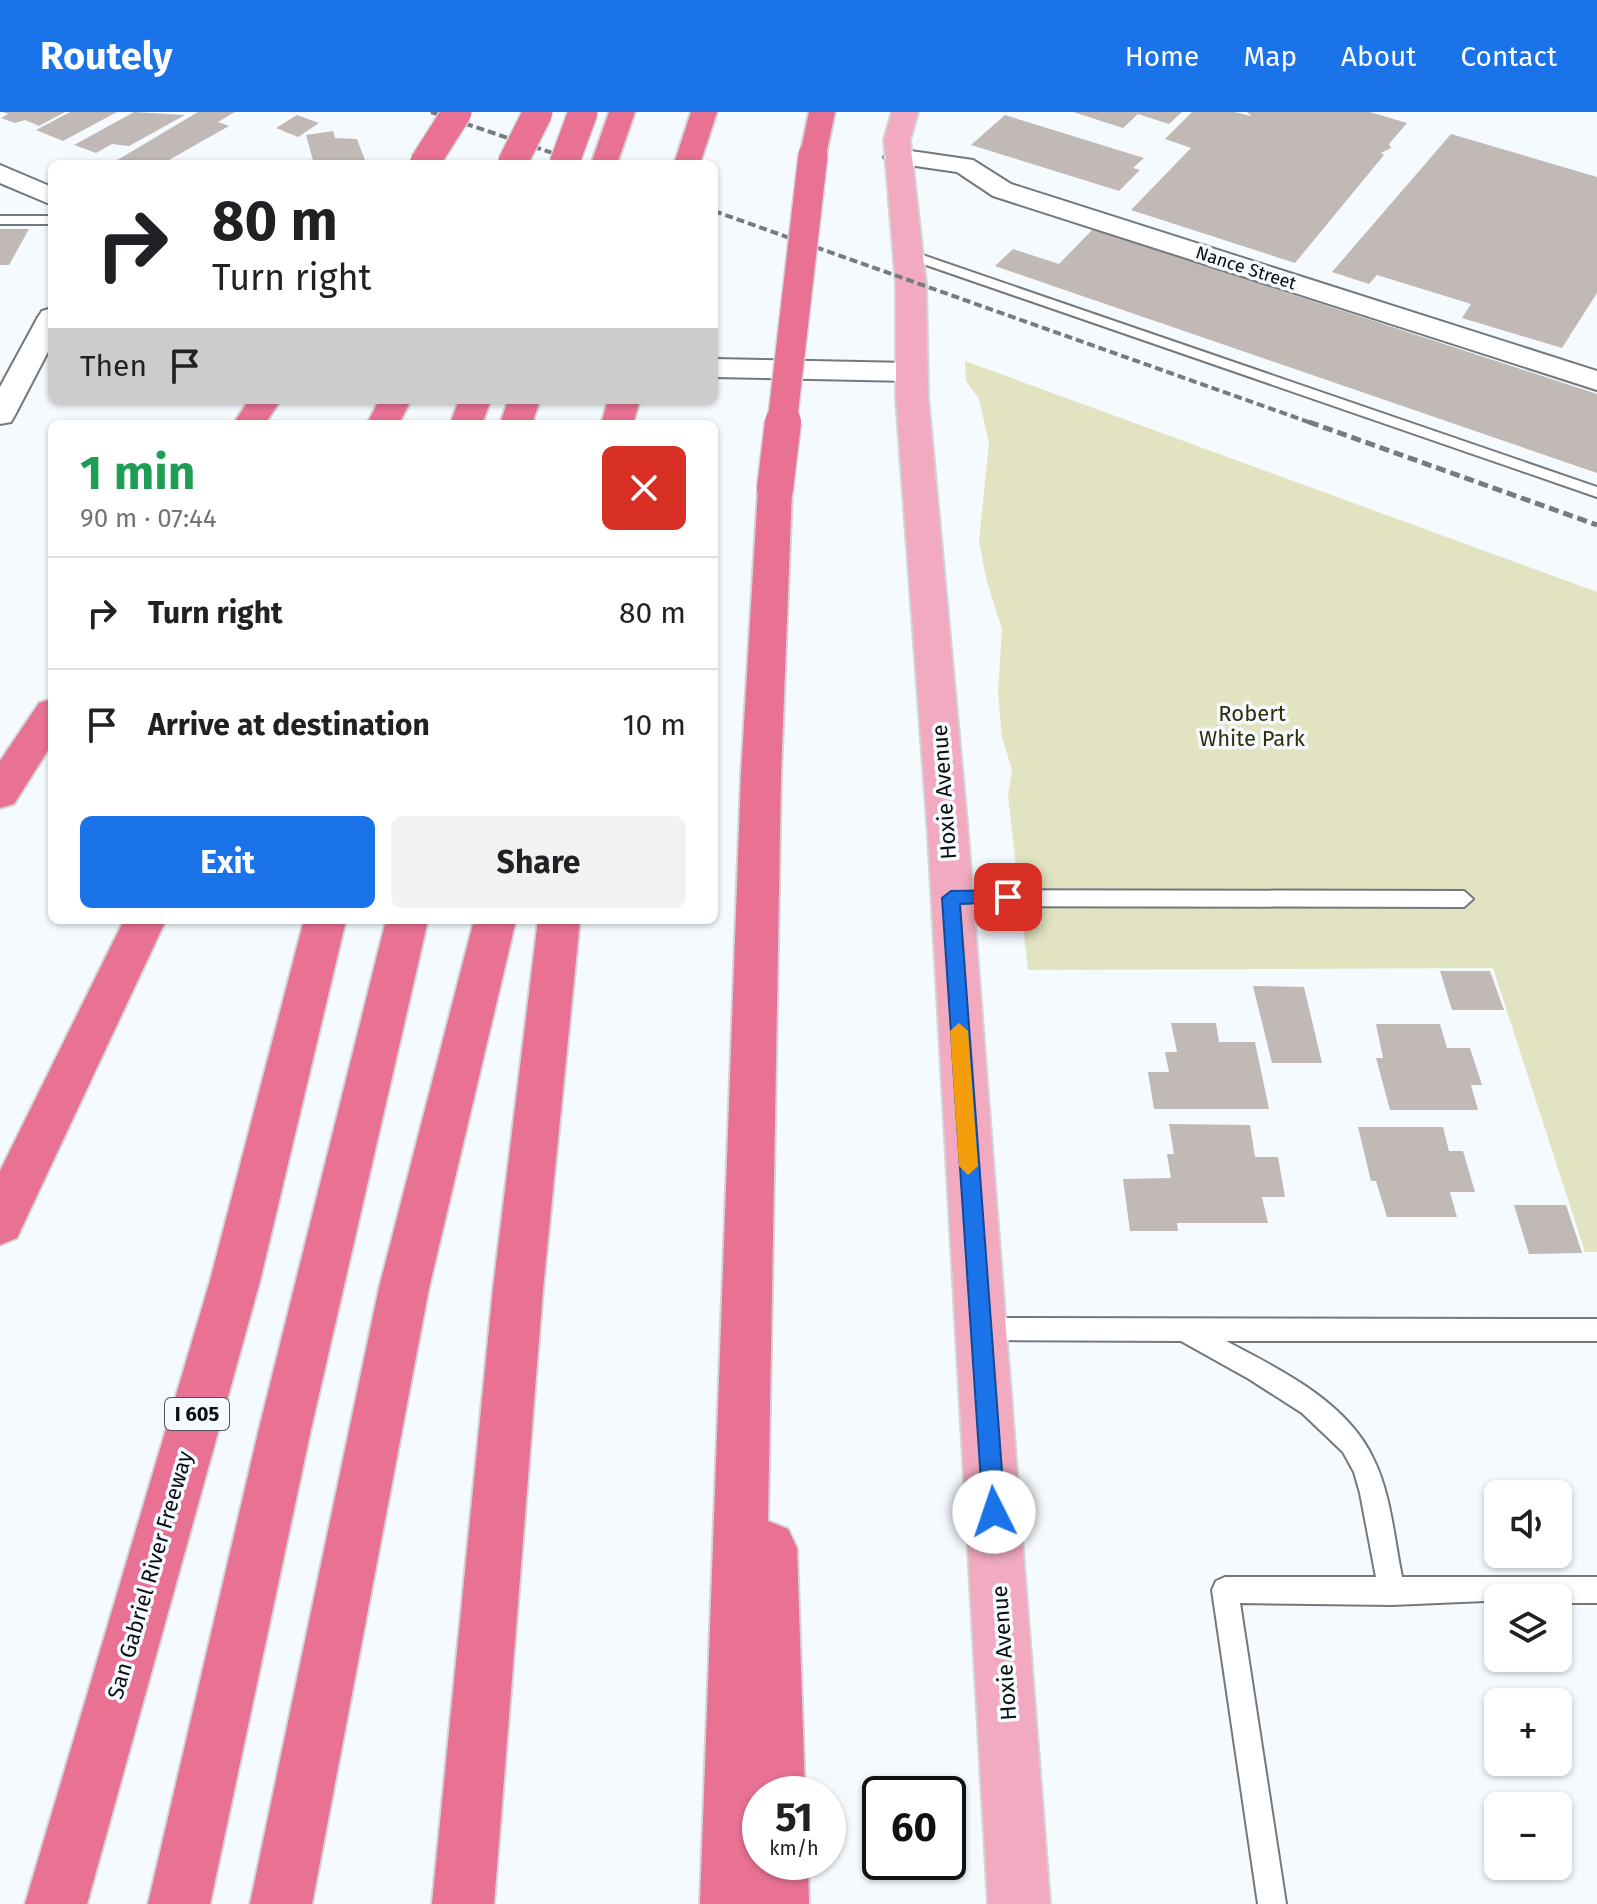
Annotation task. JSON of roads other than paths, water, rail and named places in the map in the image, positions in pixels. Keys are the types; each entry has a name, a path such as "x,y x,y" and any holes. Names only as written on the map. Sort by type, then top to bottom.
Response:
{"highway":[{"path":"427,160 457,112"},
{"path":"514,160 538,112"},
{"path":"565,160 583,112"},
{"path":"689,156 704,112"},
{"path":"731,1904 761,775 775,489 813,155 822,112"},
{"path":"606,160 629,119"},
{"path":"625,160 629,119"},
{"path":"0,793 48,719"},
{"path":"0,1222 143,924"},
{"name":"San Gabriel River Freeway","path":"56,1904 235,1281 324,924"},
{"path":"179,1904 285,1429 406,924"},
{"path":"281,1904 404,1288 494,924"},
{"path":"463,1904 518,1289 559,924"},
{"path":"755,1048 775,1776"},
{"path":"777,1880 778,1904"}],"main road":[{"name":"Hoxie Avenue","path":"905,112 897,140 897,157 908,254 910,372 951,898 1019,1904"}],"street":[{"name":"Nance Street","path":"897,157 964,165 1002,190 1597,381"},
{"path":"0,173 48,195"},
{"path":"0,415 48,324"},
{"path":"718,368 910,372"}],"lane":[{"path":"0,220 48,220"},
{"path":"908,254 1597,492"},
{"path":"951,898 1464,899"},
{"path":"981,1329 1597,1330"},
{"path":"1183,1329 1300,1399 1344,1434 1364,1465 1392,1592"},
{"path":"1272,1904 1225,1590 1597,1590"}],"railway":[{"path":"431,112 573,160"},
{"path":"718,212 1314,424"},
{"path":"1309,422 1597,525"}],"park label":[{"name":"Robert White Park","path":"1252,726"}]}
